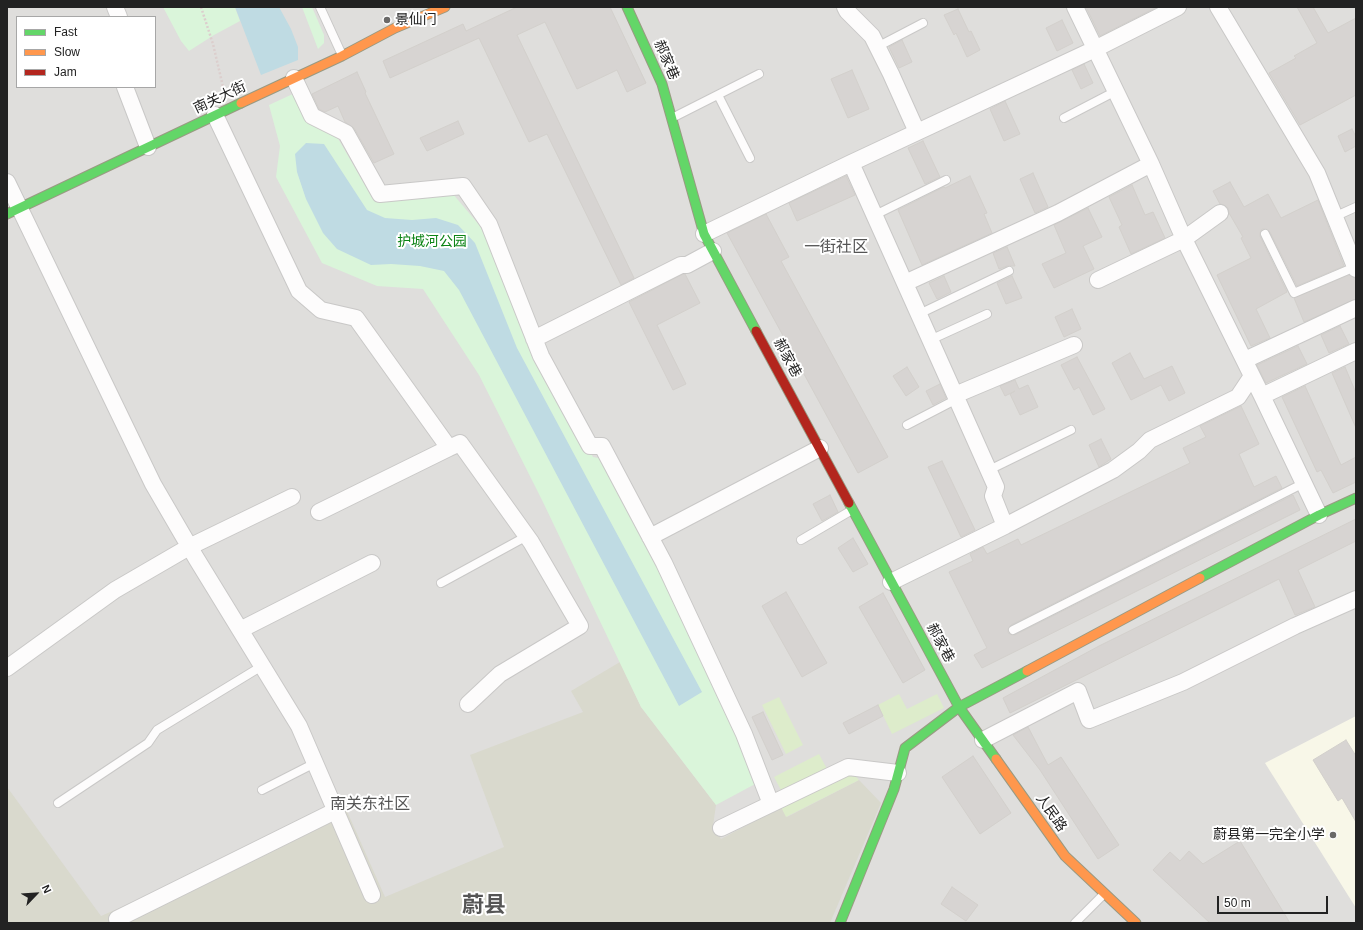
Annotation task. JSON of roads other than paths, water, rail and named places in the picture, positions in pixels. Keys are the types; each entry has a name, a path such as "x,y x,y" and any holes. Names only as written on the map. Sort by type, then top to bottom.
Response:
{"street":[{"name":"南关大街","path":"13,211 342,56 395,28 445,7"},
{"name":"郝家巷","path":"627,7 662,84 704,234 959,707"},
{"path":"845,7 847,11 872,36 917,132"},
{"path":"1075,7 1151,164 1184,239 1245,360 1319,515"},
{"path":"704,234 851,163 1095,49 1178,7"},
{"path":"1218,7 1317,173 1355,268"},
{"path":"294,78 312,116 346,133 380,194 463,186 489,224 540,356 590,446 602,446 664,564 744,734 771,804"},
{"path":"125,88 148,147"},
{"path":"222,112 299,291 321,310 356,318 449,448"},
{"path":"851,163 989,470 996,487 993,496 1005,526"},
{"path":"905,283 1058,213 1151,164"},
{"path":"7,182 13,211 153,484 189,546 299,726 372,894"},
{"path":"1098,280 1184,239 1220,213"},
{"path":"534,339 681,264 687,265 713,251"},
{"path":"1245,360 1356,308"},
{"path":"956,397 1074,345"},
{"path":"1262,396 1356,351"},
{"path":"891,582 1005,526 1112,470 1139,451 1150,440 1238,397 1252,376"},
{"path":"319,512 460,443 527,536 580,626 500,674 468,704"},
{"path":"650,537 820,448"},
{"path":"7,668 115,590 189,546 292,497"},
{"path":"840,923 894,789 905,748 959,707 1319,515 1356,498"},
{"path":"240,630 372,563"},
{"path":"982,740 1078,691 1089,720 1183,682 1295,626 1356,599"},
{"name":"人民路","path":"959,707 1065,856 1136,923"},
{"path":"721,828 848,767 898,773"},
{"path":"117,919 336,811"}],"lane":[{"path":"320,7 342,56"},
{"path":"877,47 923,23"},
{"path":"672,118 759,74"},
{"path":"1064,118 1116,91"},
{"path":"718,94 750,158"},
{"path":"875,215 946,180"},
{"path":"1334,217 1356,207"},
{"path":"1265,234 1294,293 1355,268"},
{"path":"919,314 1009,271"},
{"path":"930,340 987,314"},
{"path":"908,425 956,397"},
{"path":"989,470 1070,430"},
{"path":"1013,630 1304,483"},
{"path":"801,540 853,510"},
{"path":"441,583 527,536"},
{"path":"58,803 148,743 157,730 262,666"},
{"path":"262,790 315,763"},
{"path":"1075,923 1105,894"}],"water":[{"path":"235,7 279,7 291,29 298,47 298,60 261,75"},
{"path":"306,143 324,144 367,210 385,218 412,220 436,218 458,225 475,243 517,348 702,692 679,706 459,290 444,271 420,266 391,264 371,265 337,249 323,233 306,199 297,172 295,154"}],"place":[{"name":"景仙门","path":"387,20"},
{"name":"蔚县第一完全小学","path":"1333,835"}],"district":[{"name":"一街社区","path":"836,248"},
{"name":"南关东社区","path":"370,805"},
{"name":"蔚县","path":"484,906"}],"park label":[{"name":"护城河公园","path":"432,242"}]}
